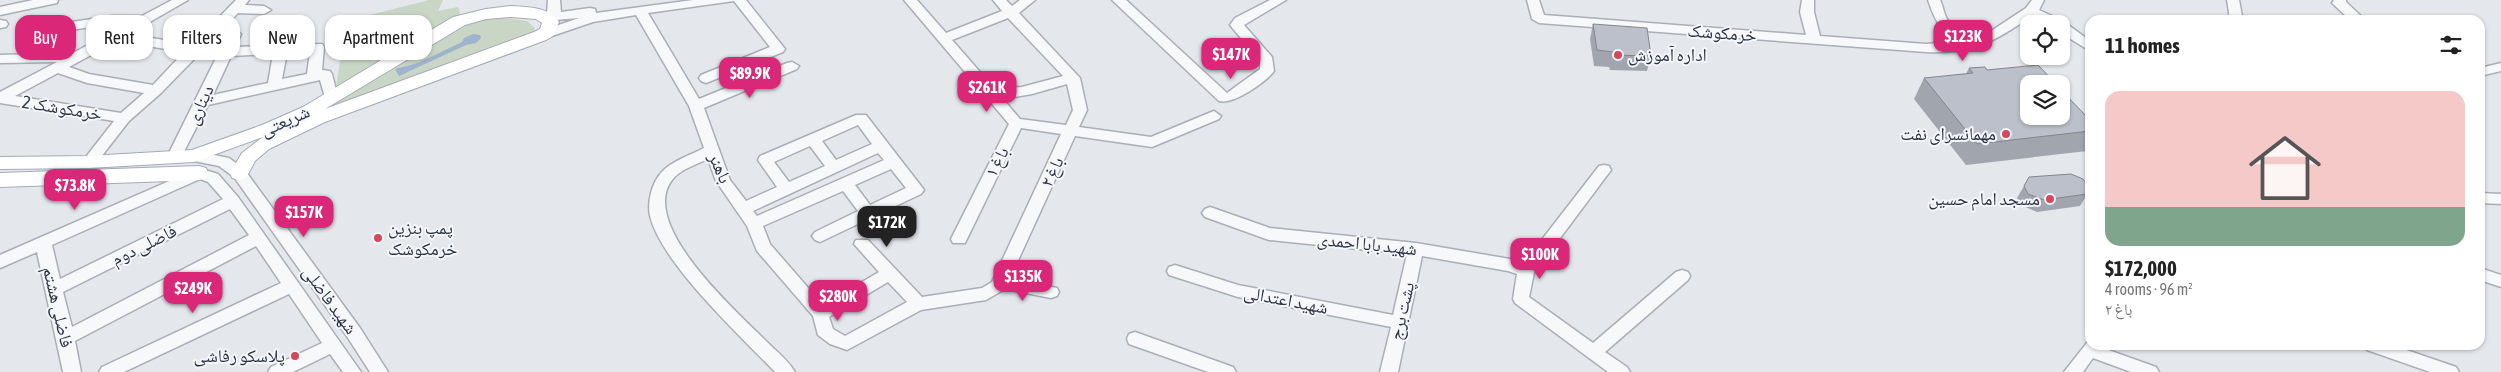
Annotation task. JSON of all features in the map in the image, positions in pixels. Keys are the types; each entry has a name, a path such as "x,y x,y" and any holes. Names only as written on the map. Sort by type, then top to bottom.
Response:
{"main road":[{"name":"شریعتی","path":"0,180 163,180 309,111 459,21 484,13 508,10 551,18"},
{"path":"540,36 550,27 551,18"},
{"name":"شریعتی","path":"239,172 248,157 263,145 319,118 540,36"},
{"name":"شریعتی","path":"0,163 89,162 174,157 197,164"}],"street":[{"path":"0,20 52,0"},
{"path":"153,15 182,0"},
{"path":"551,18 554,0"},
{"name":"شریعتی","path":"551,18 673,0"},
{"name":"شریعتی","path":"540,36 591,18 640,10 728,0"},
{"path":"706,78 778,49 738,0"},
{"path":"910,0 1016,123 1152,142 1214,116"},
{"name":"باغ ۲","path":"999,0 1072,78 1080,110 1001,282"},
{"path":"943,39 1011,12 1029,0"},
{"path":"1118,0 1224,98 1232,96 1267,71 1267,60 1237,25 1240,21 1280,0"},
{"name":"خرمکوشک","path":"1533,0 1539,19 1952,50 1967,47 1991,37 2035,5"},
{"path":"1808,0 1806,12 1814,40"},
{"path":"1926,48 1938,42 1943,32 1934,0"},
{"path":"2233,0 2235,15"},
{"path":"2340,0 2339,2 2353,15"},
{"path":"228,15 238,4 264,10"},
{"path":"2035,5 2047,15"},
{"name":"باهنر","path":"640,10 696,106 724,181 754,224 763,247 821,314"},
{"path":"1941,20 1952,30 1969,37 1991,37"},
{"path":"2070,33 2085,43"},
{"path":"314,77 317,47 315,47"},
{"path":"76,57 86,52"},
{"path":"0,58 15,58"},
{"path":"0,98 70,60"},
{"path":"89,162 124,118 156,90 185,60"},
{"name":"دیناری","path":"174,157 203,102 221,60"},
{"path":"274,87 279,60"},
{"path":"696,106 792,66"},
{"path":"56,67 88,78 156,90"},
{"path":"2485,71 2501,67"},
{"path":"203,102 325,74 331,98"},
{"path":"990,94 1007,95 1023,92 1072,78"},
{"name":"خرمکوشک 2","path":"0,98 124,118"},
{"path":"786,189 765,160 861,118 916,190 820,236"},
{"name":"باغ ۱","path":"959,239 1016,123"},
{"path":"813,139 834,168"},
{"path":"743,208 881,146"},
{"path":"712,150 667,176 659,192 657,216 664,232 695,275 786,372"},
{"name":"شهید فاضلی","path":"352,372 233,202 213,178 197,164 214,158 230,164 239,172 354,333 379,372"},
{"path":"754,224 893,162"},
{"path":"1604,170 1526,271 1521,298 1621,372"},
{"path":"0,262 163,180"},
{"path":"845,183 868,213"},
{"path":"2485,198 2501,198"},
{"name":"فاضلی دوم","path":"55,289 233,202"},
{"name":"شهید بابا احمدی","path":"1210,213 1269,234 1416,249 1510,265 1526,271"},
{"path":"66,338 259,237"},
{"name":"فاضلی هشتم","path":"43,242 66,338 72,372"},
{"path":"862,244 918,304"},
{"name":"پشت برج","path":"1389,372 1416,249"},
{"name":"شهید اعتدالی","path":"1175,271 1238,291 1399,322"},
{"path":"890,273 821,314 820,322 827,335 835,340 847,343 918,304 986,294 1001,282 1052,292"},
{"path":"1594,352 1682,276"},
{"path":"2485,276 2501,281"},
{"path":"111,371 292,285"},
{"path":"1135,339 1227,372"},
{"path":"277,372 334,345"},
{"path":"2073,372 2089,350"},
{"path":"2098,350 2150,372"},
{"path":"2387,350 2450,372"}],"green space":[{"path":"429,0 443,0 438,11 458,7 461,17 432,33 432,15 370,15"},
{"path":"483,15 527,21 535,28 532,34 317,116 313,112 399,60 432,60 432,40 460,23"},
{"path":"340,60 385,60 336,88"}],"water":[{"path":"473,34 480,35 481,38 476,43 466,45 399,76 395,69 424,60 432,60 432,56 462,42 464,38"}],"building":[{"path":"1593,24 1647,28 1651,56 1613,55 1613,52 1597,50"},
{"path":"2038,65 2047,75 2020,75 2020,125 2070,125 2070,99 2085,115 2085,132 1977,144 1924,78 1973,73 1969,68 1985,67 1987,70"},
{"path":"2071,174 2085,182 2085,194 2044,200 2028,194 2024,186 2029,177"}],"place":[{"name":"اداره آموزش","path":"1618,55"},
{"name":"مهمانسرای نفت","path":"2006,134"},
{"name":"مسجد امام حسین","path":"2050,199"},
{"name":"پمپ بنزین خرمکوشک","path":"378,238"},
{"name":"پلاسکو رفاشی","path":"295,356"}]}
